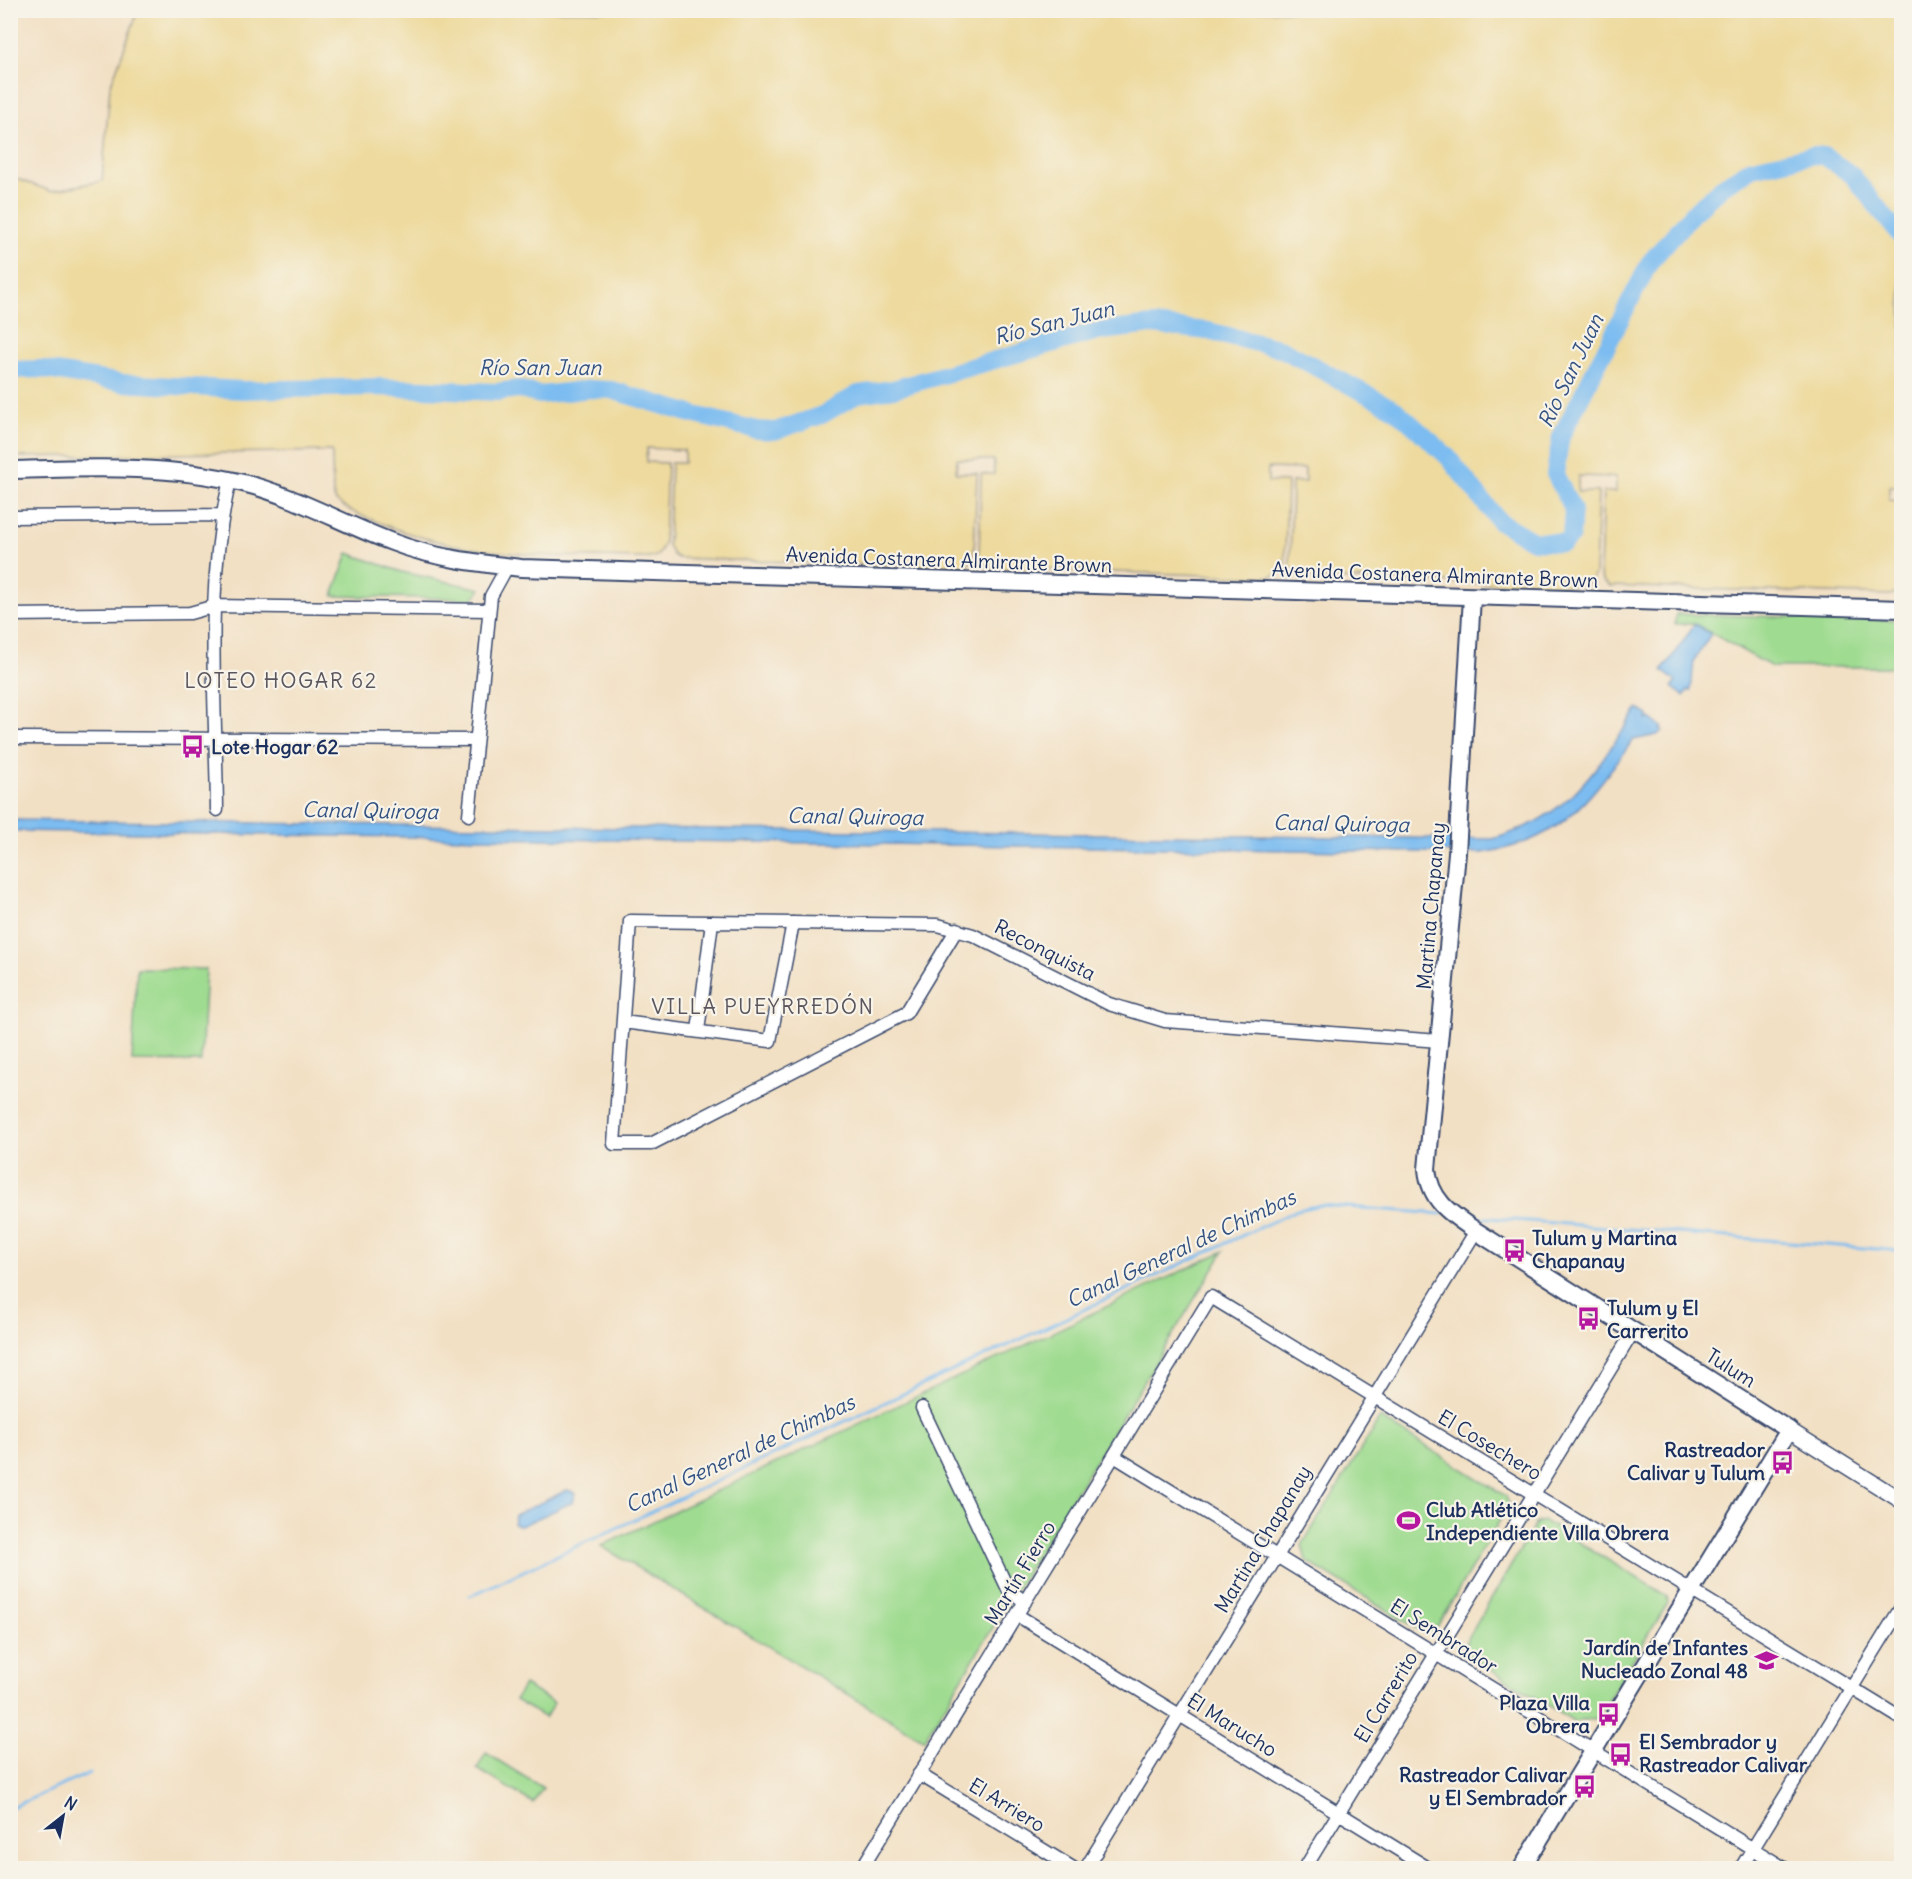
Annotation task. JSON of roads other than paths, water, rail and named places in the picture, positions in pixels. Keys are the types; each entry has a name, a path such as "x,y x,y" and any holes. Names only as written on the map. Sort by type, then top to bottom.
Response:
{"main road":[{"name":"Avenida Costanera Almirante Brown","path":"10,470 145,469 188,472 230,480 291,498 406,547 453,559 507,567 1902,609"},
{"name":"Martina Chapanay","path":"1452,1214 1434,1195 1426,1169 1457,846 1472,597"},
{"name":"Tulum","path":"1452,1214 1789,1430"},
{"path":"1522,1869 1789,1430"}],"street":[{"path":"217,810 214,577 221,515 230,480"},
{"path":"10,517 221,515"},
{"path":"469,814 490,596 507,567"},
{"path":"10,615 190,613 215,606 489,610"},
{"path":"10,738 476,740"},
{"name":"Reconquista","path":"623,1022 630,921 938,925 957,929 1109,1004 1165,1021 1440,1041"},
{"path":"698,1031 712,922"},
{"path":"793,923 770,1041 623,1022 614,1144 651,1144 906,1013 957,929"},
{"name":"Martina Chapanay","path":"1086,1869 1476,1231"},
{"name":"El Cosechero","path":"1211,1298 1902,1719"},
{"name":"Martín Fierro","path":"862,1869 1211,1298"},
{"name":"El Carrerito","path":"1305,1869 1633,1332"},
{"path":"922,1408 1008,1589 1025,1602"},
{"name":"Tulum","path":"1789,1430 1902,1501"},
{"name":"El Sembrador","path":"1114,1456 1784,1869"},
{"path":"1741,1869 1902,1606"},
{"name":"El Marucho","path":"1017,1615 1428,1869"},
{"name":"El Arriero","path":"919,1774 1073,1869"}],"water":[{"path":"1695,624 1711,634 1694,660 1691,691 1688,690 1684,696 1672,687 1676,681 1662,671"},
{"path":"1638,709 1648,715 1647,720 1650,718 1662,727 1660,729 1663,731 1657,735 1633,740 1587,799 1553,828 1533,839 1482,853 11,831 11,820 1493,839 1520,830 1562,804 1593,771"},
{"path":"567,1490 576,1493 573,1502 521,1526 513,1524 515,1515"}],"waterway":[{"name":"Río San Juan","path":"10,370 40,369 123,383 243,390 376,387 497,392 518,389 540,395 591,389 611,390 695,415 757,430 775,431 822,415 858,394 893,389 1094,332 1152,325 1208,331 1282,349 1396,410 1447,456 1499,521 1533,541 1564,543 1571,536 1573,510 1555,474 1561,436 1650,262 1692,214 1723,186 1752,168 1813,155 1824,156 1852,175 1902,238"},
{"name":"Canal General de Chimbas","path":"591,1540 1297,1210 1320,1205 1442,1214"},
{"name":"Canal General de Chimbas","path":"1466,1216 1902,1251"},
{"name":"Canal General de Chimbas","path":"470,1596 590,1540"},
{"path":"10,1808 90,1773"}],"place":[{"name":"Lote Hogar 62","path":"193,747"},
{"name":"Tulum y Martina Chapanay","path":"1514,1250"},
{"name":"Tulum y El Carrerito","path":"1589,1319"},
{"name":"Rastreador Calivar y Tulum","path":"1783,1462"},
{"name":"Club Atlético Independiente Villa Obrera","path":"1408,1521"},
{"name":"Jardín de Infantes Nucleado Zonal 48","path":"1766,1660"},
{"name":"Plaza Villa Obrera","path":"1608,1715"},
{"name":"El Sembrador y Rastreador Calivar","path":"1621,1754"},
{"name":"Rastreador Calivar y El Sembrador","path":"1585,1787"}],"district":[{"name":"LOTEO HOGAR 62","path":"281,681"},
{"name":"VILLA PUEYRREDÓN","path":"763,1007"}],"water label":[{"name":"Canal Quiroga","path":"370,811"},
{"name":"Canal Quiroga","path":"855,817"},
{"name":"Canal Quiroga","path":"1341,824"}]}
